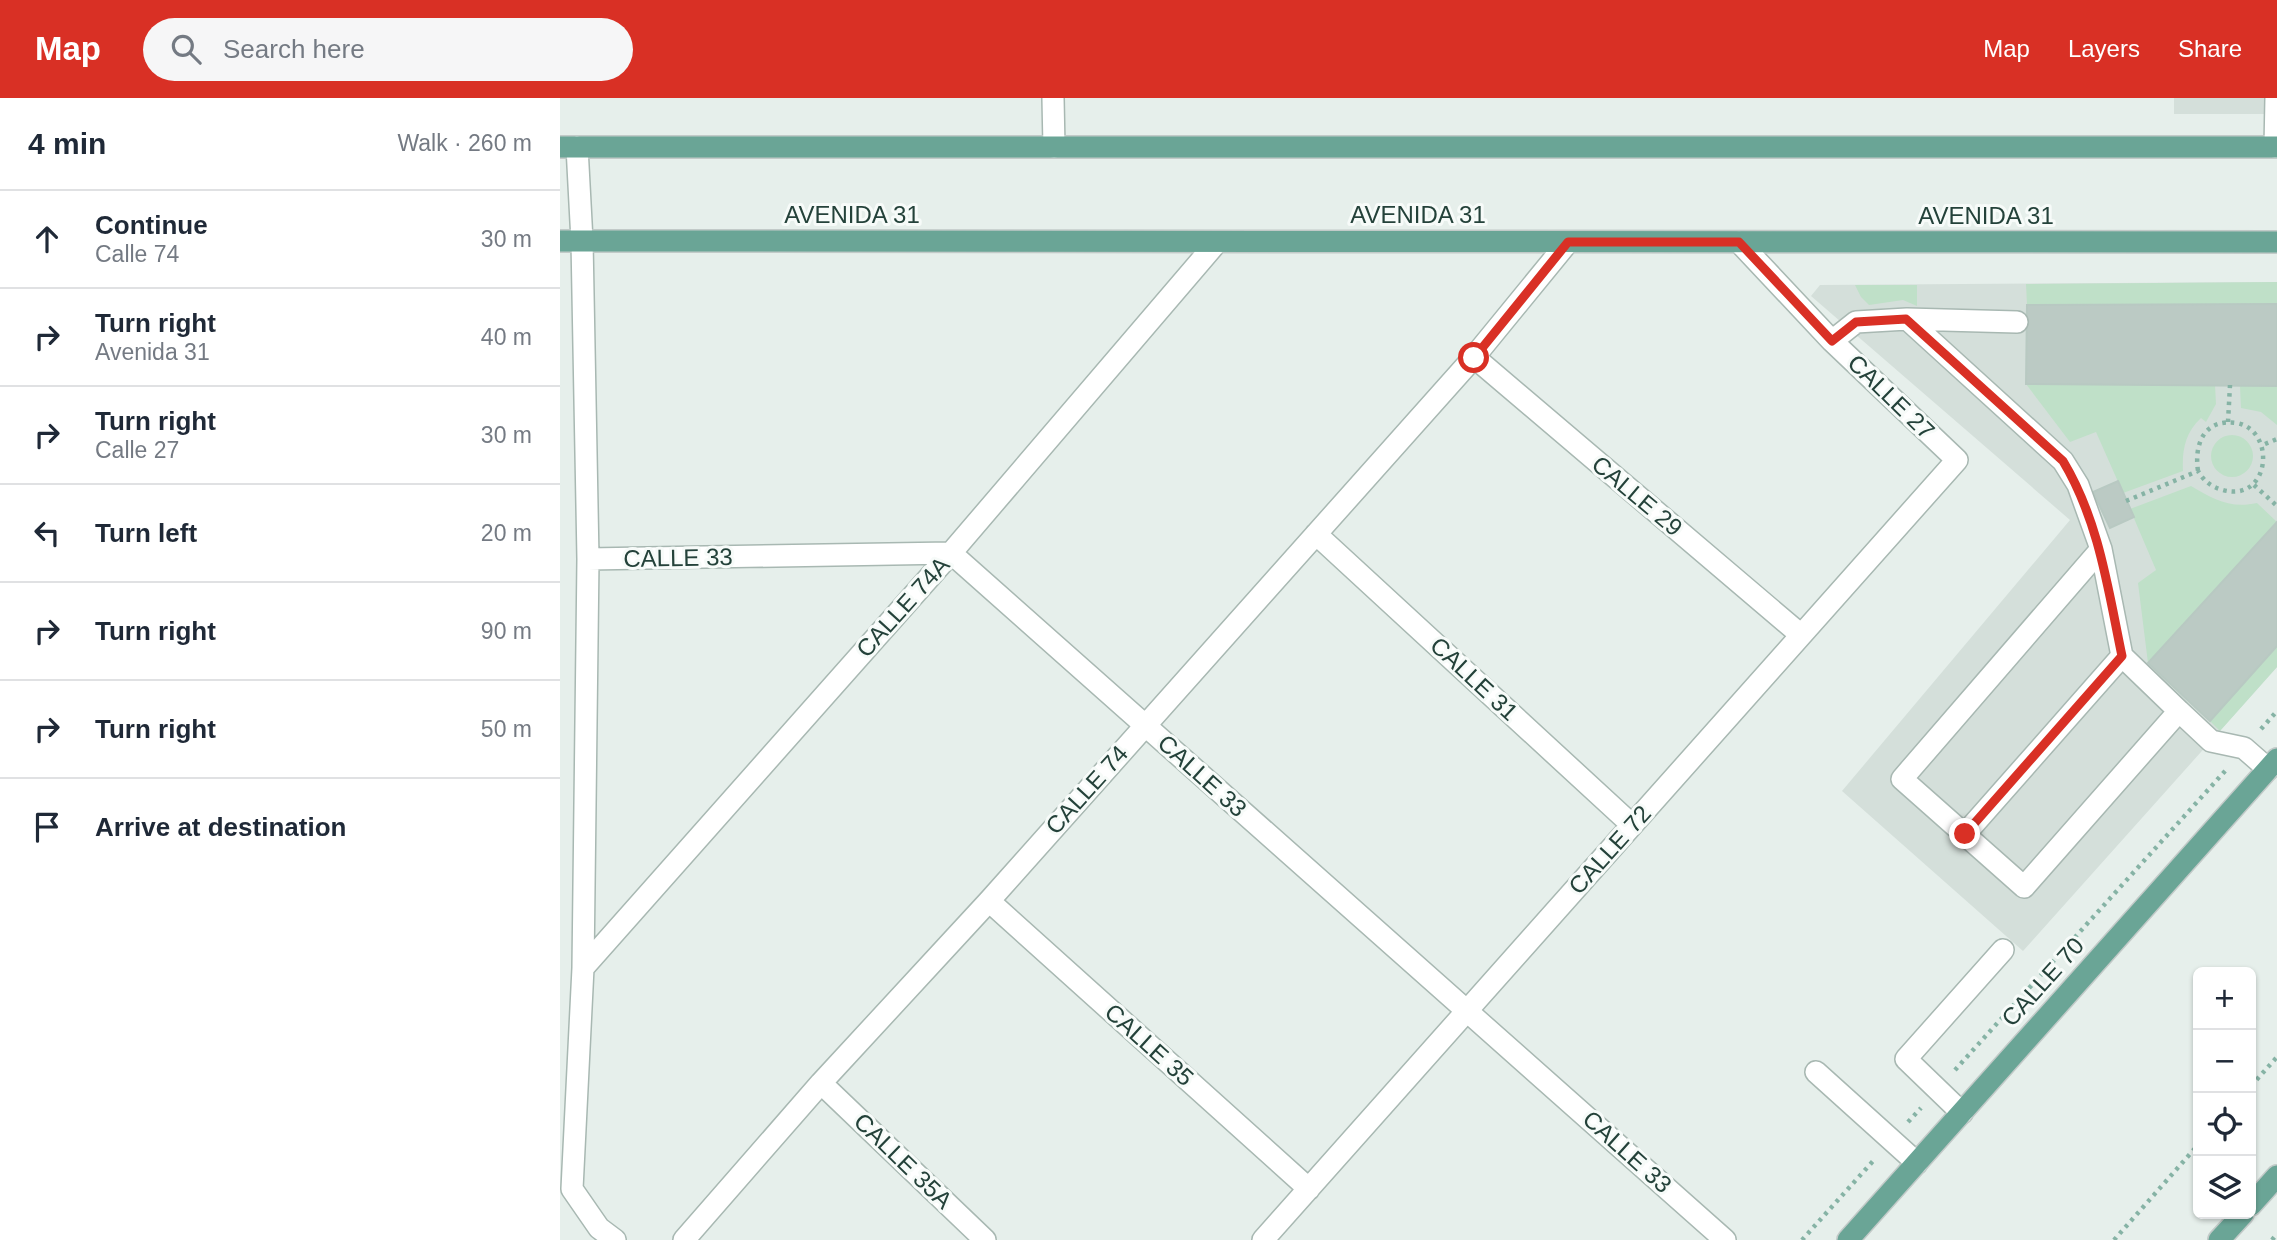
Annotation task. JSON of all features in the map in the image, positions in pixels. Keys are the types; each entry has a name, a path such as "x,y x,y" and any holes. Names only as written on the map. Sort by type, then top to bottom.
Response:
{"main road":[{"path":"568,147 2276,147"},
{"name":"AVENIDA 31","path":"560,241 2277,242"},
{"name":"CALLE 70","path":"1849,1240 2272,764"},
{"path":"2256,1199 2277,1175"},
{"path":"2219,1240 2238,1219"}],"street":[{"path":"1053,98 1054,147"},
{"path":"2276,98 2276,147"},
{"path":"568,147 582,242 588,559 583,968 572,1189 599,1228 615,1240"},
{"name":"CALLE 74A","path":"583,968 951,553 1217,242"},
{"name":"CALLE 74","path":"684,1240 821,1083 989,901 1474,358 1568,242"},
{"name":"CALLE 27","path":"1739,242 1832,341 1957,460"},
{"path":"1832,341 1856,322 1906,319 2017,322"},
{"path":"1906,319 2063,461 2077,485 2101,550 2122,656 2211,741 2244,748 2272,764"},
{"name":"CALLE 29","path":"1474,358 1801,635"},
{"name":"CALLE 72","path":"1264,1240 1957,460"},
{"name":"CALLE 31","path":"1316,534 1632,825"},
{"path":"2101,550 1902,779 2024,887 2179,711"},
{"name":"CALLE 33","path":"588,559 951,553 1725,1240"},
{"path":"1965,834 2122,656"},
{"name":"CALLE 35","path":"989,901 1309,1189"},
{"path":"1962,1113 1906,1059 2003,950"},
{"path":"1816,1072 1917,1163"},
{"name":"CALLE 35A","path":"821,1083 985,1240"}],"path":[{"path":"2228,422 2230,386"},
{"path":"2228,422 2243,424 2255,431 2265,444 2265,468 2255,485 2242,491 2226,491 2208,484 2198,471 2197,452 2203,436 2215,425 2228,422"},
{"path":"2265,444 2277,439"},
{"path":"2126,501 2198,471"},
{"path":"2255,485 2277,506"},
{"path":"2254,737 2277,711"},
{"path":"1954,1072 2231,764"},
{"path":"2256,1080 2277,1057"},
{"path":"1907,1124 1929,1100"},
{"path":"2114,1240 2193,1151"},
{"path":"1802,1240 1880,1153"},
{"path":"2272,1240 2277,1234"}],"shaded area":[{"path":"2174,98 2277,98 2277,114 2174,114"},
{"path":"2277,282 2277,667 2023,951 1842,791 2070,520 1811,296 1820,285"}],"green space":[{"path":"2277,282 2277,304 2027,305 2026,284"},
{"path":"1855,285 1917,285 1917,306 1903,300 1869,305"},
{"path":"2026,384 2215,385 2216,404 2206,422 2201,418 2188,436 2183,456 2183,471 2123,493 2096,432 2070,442"},
{"path":"2240,386 2277,386 2277,425 2261,412 2241,408"},
{"path":"2232,435 2247,441 2253,456 2247,471 2232,477 2217,471 2211,456 2217,441"},
{"path":"2191,486 2214,499 2230,504 2257,503 2277,522 2148,663 2138,583 2156,570 2130,509"},
{"path":"2277,646 2277,667 2220,731 2210,721"}],"building":[{"path":"2277,304 2277,386 2026,384 2027,305"},
{"path":"2118,481 2134,517 2110,528 2093,492"},
{"path":"2277,522 2277,646 2210,721 2148,663"}],"route":[{"path":"1474,358 1568,242 1739,242 1832,341 1856,322 1906,319 2063,461 2077,485 2101,550 2122,656 1965,834"}]}
